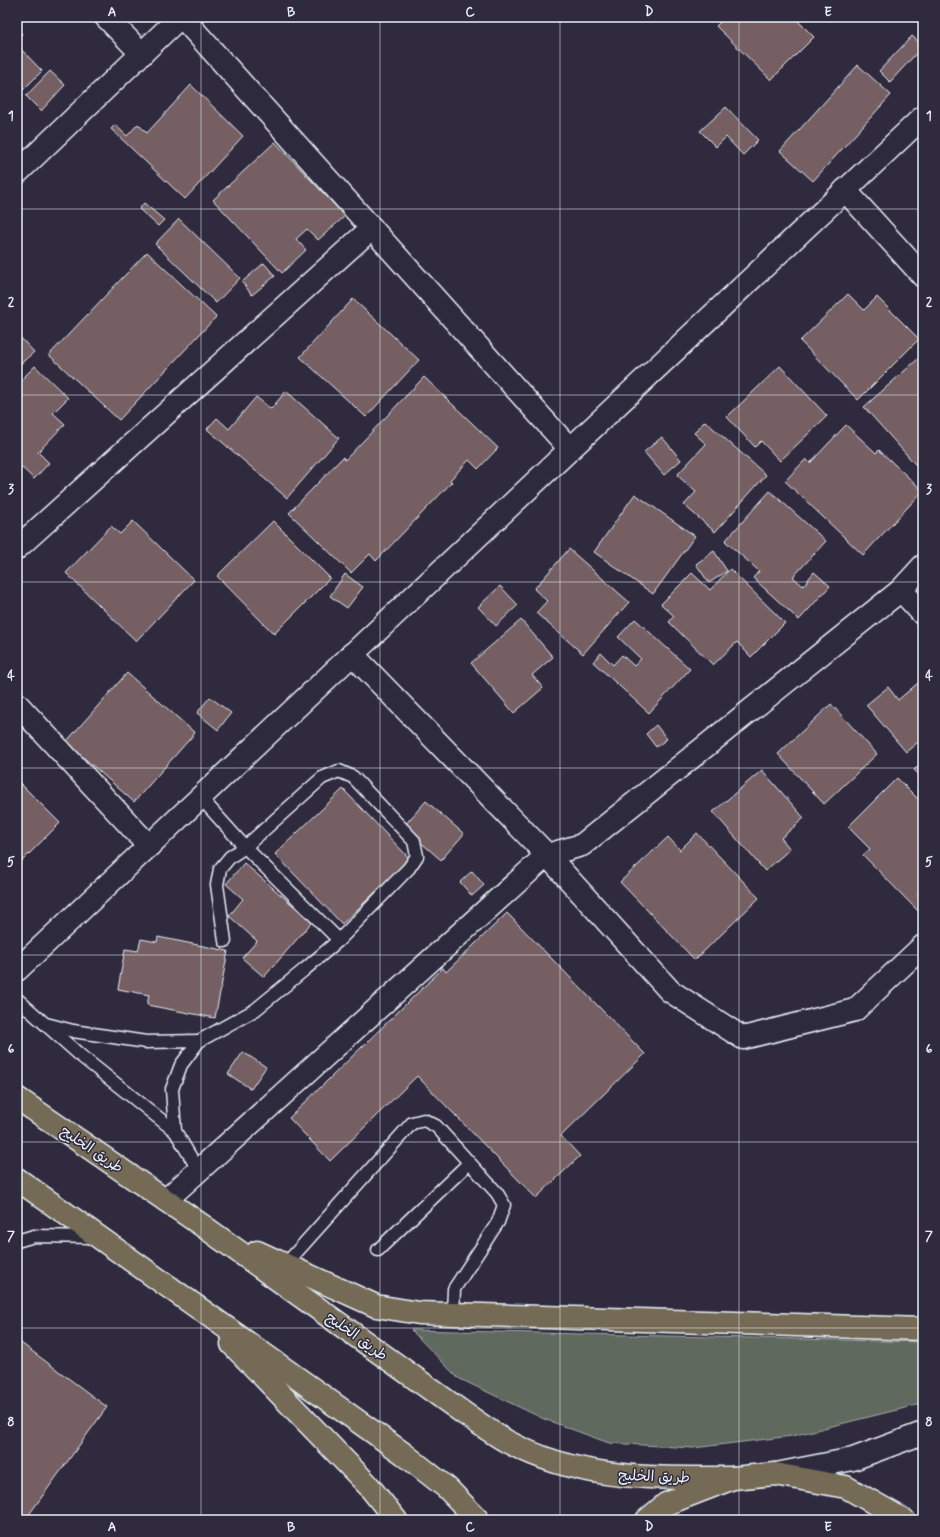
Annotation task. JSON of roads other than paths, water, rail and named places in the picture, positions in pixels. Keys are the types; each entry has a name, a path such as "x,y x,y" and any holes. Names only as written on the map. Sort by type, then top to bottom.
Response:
{"main road":[{"name":"طريق الخليج","path":"17,1098 204,1226 464,1414 508,1442 553,1460 599,1473 642,1478 733,1478"},
{"path":"17,1178 404,1454 447,1488 478,1520"},
{"path":"204,1226 285,1265 376,1306 419,1312 453,1314 923,1330"},
{"path":"195,1306 368,1485 396,1520"},
{"path":"647,1520 666,1504 733,1478 775,1474 846,1487 904,1520"}],"street":[{"path":"106,17 142,54"},
{"path":"17,173 181,17 570,449"},
{"path":"17,970 923,117"},
{"path":"845,190 923,276"},
{"path":"17,548 372,228"},
{"path":"166,1200 547,855 582,845 901,590 923,566"},
{"path":"901,590 923,614"},
{"path":"352,654 547,855 670,991 743,1038 855,1010 923,946"},
{"path":"17,704 149,846"},
{"path":"775,1474 853,1459 923,1433"}],"lane":[{"path":"175,1131 172,1089 181,1064 199,1041 255,1010 339,940 409,868 417,856 414,841 353,777 339,771 322,778 245,847 230,857 220,869 217,885 225,941"},
{"path":"200,797 245,847 339,940"},
{"path":"17,999 81,1056 175,1131 199,1171"},
{"path":"44,1023 73,1031 146,1042 199,1041"},
{"path":"285,1265 412,1123 424,1120 436,1126 497,1193 504,1205 498,1222 454,1289 453,1314"},
{"path":"378,1250 469,1163"},
{"path":"17,1241 34,1236 101,1238"}]}
